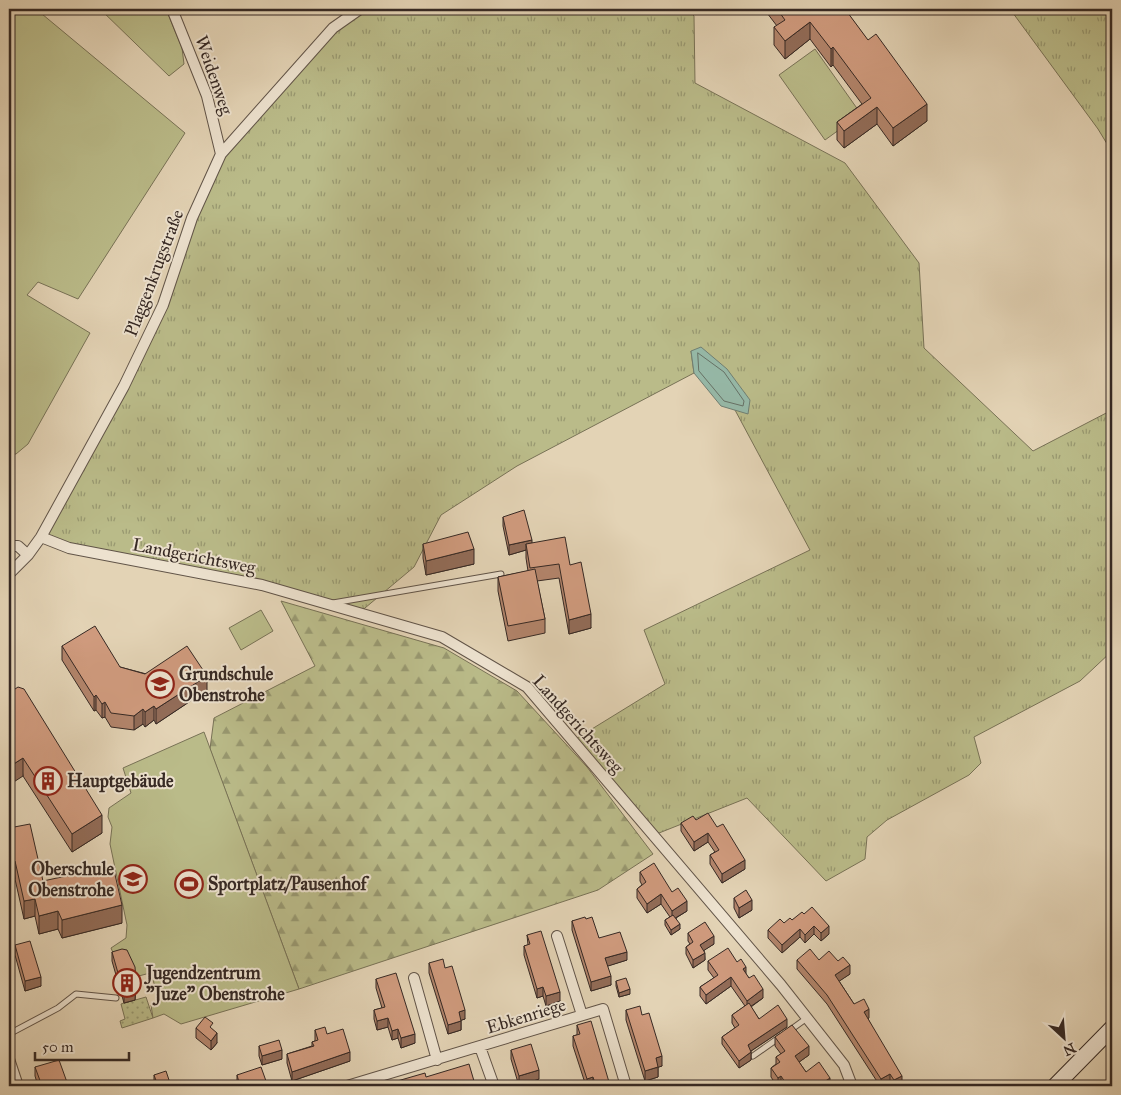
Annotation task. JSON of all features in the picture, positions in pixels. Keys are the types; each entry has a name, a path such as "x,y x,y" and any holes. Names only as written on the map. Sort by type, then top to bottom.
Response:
{"street":[{"name":"Weidenweg","path":"172,9 207,96 221,154"},
{"name":"Plaggenkrugstraße","path":"9,574 28,555 40,537 124,386 163,305 192,218 221,154 333,28 360,9"},
{"name":"Landgerichtsweg","path":"40,537 69,548 262,585 442,637 527,687 807,1018 844,1065 852,1086"},
{"path":"9,546 18,546 28,555"},
{"name":"Ebkenriege","path":"557,936 582,1016"},
{"path":"414,978 437,1060"},
{"name":"Ebkenriege","path":"347,1086 603,1009 626,1086"},
{"path":"1055,1086 1112,1028"},
{"name":"Ebkenriege","path":"480,1047 494,1086"},
{"path":"9,1059 18,1086"}],"lane":[{"path":"328,604 501,574"},
{"path":"9,1034 58,1008 76,994 116,998"},
{"path":"753,1056 807,1018"}],"green space":[{"path":"9,9 36,9 185,133 78,299 38,282 27,295 90,333 28,444 16,454 9,455"},
{"path":"100,9 166,9 182,48 184,64 169,76"},
{"path":"360,9 688,9 694,16 695,83 845,163 919,263 924,348 1033,451 1112,410 1112,651 1080,681 974,737 981,763 969,775 887,820 867,837 865,859 826,881 747,798 659,833 651,833 574,740 665,684 644,630 810,550 735,410 691,351 694,373 517,466 441,515 414,567 359,613 41,537 163,305 221,154 333,28"},
{"path":"1010,9 1112,9 1112,152 1098,129"},
{"path":"815,49 861,114 825,140 779,75"},
{"path":"281,601 444,648 517,691 587,767 653,854 598,890 299,989 210,749 214,718 315,666"},
{"path":"261,610 273,631 241,650 229,628"},
{"name":"Sportplatz/Pausenhof","path":"204,732 299,989 181,1024 164,1014 153,1018 151,1005 161,1001 150,973 135,977 116,960 111,948 126,938 127,925 110,844 112,827 108,817 109,808 131,793 123,768"},
{"path":"146,997 153,1018 122,1028 120,1021 125,1019 121,1004"}],"water":[{"path":"701,347 727,369 750,400 748,414 721,406 694,373 691,351"}],"building":[{"path":"777,9 845,9 868,40 876,34 927,104 893,128 877,107 844,131 837,122 871,98 833,47 831,49 810,22 785,41 774,27 785,20"},
{"path":"524,510 532,540 509,545 503,517"},
{"path":"468,532 474,549 426,561 423,544"},
{"path":"565,537 570,565 581,562 591,614 569,620 559,564 530,568 526,544"},
{"path":"535,569 545,619 508,626 498,577"},
{"path":"95,626 120,667 145,674 187,646 207,676 156,709 154,706 145,712 143,709 134,716 111,713 105,702 102,704 96,695 94,697 62,646"},
{"name":"Hauptgebäude","path":"18,687 24,689 102,815 72,834 23,758 9,767 9,693"},
{"path":"708,813 717,827 723,824 745,860 722,874 710,855 719,850 708,833 694,842 681,823 693,816 696,820"},
{"path":"30,824 43,881 113,866 122,905 62,920 58,911 39,916 35,899 24,901 15,861 9,862 9,828"},
{"path":"654,863 672,892 678,888 687,901 672,911 661,894 647,904 637,889 646,882 640,872"},
{"path":"746,890 752,900 739,908 734,898"},
{"path":"812,907 829,926 821,933 814,926 805,935 800,929 782,945 768,930 780,919 784,923 790,918 792,920 802,912 804,914"},
{"path":"673,915 680,924 671,930 665,920"},
{"path":"585,917 586,919 592,917 599,938 620,932 627,952 605,958 611,976 591,982 572,921"},
{"path":"705,922 714,936 700,945 705,953 693,960 686,947 693,942 688,933"},
{"path":"541,931 560,992 546,996 543,987 537,989 524,946 530,944 527,935"},
{"path":"30,941 41,977 25,981 15,945"},
{"path":"728,948 737,962 741,959 746,967 743,969 749,978 754,975 763,989 747,1001 731,977 706,995 700,987 718,975 708,961"},
{"name":"Jugendzentrum \"Juze\" Obenstrohe","path":"122,949 127,950 135,967 136,982 132,983 135,991 124,994 112,952"},
{"path":"810,949 819,960 829,951 838,961 843,957 850,965 835,975 854,1004 864,999 869,1009 864,1012 902,1076 894,1080 890,1074 881,1079 827,995 797,960"},
{"path":"443,959 445,968 452,966 465,1010 459,1012 461,1021 448,1025 429,963"},
{"path":"396,973 415,1034 401,1038 398,1029 392,1031 388,1018 377,1021 374,1010 385,1007 376,979"},
{"path":"626,978 630,989 619,993 616,981"},
{"path":"749,1003 759,1019 778,1005 787,1019 748,1045 751,1052 739,1061 722,1037 739,1025 732,1015"},
{"path":"640,1006 642,1015 649,1013 662,1056 656,1058 658,1067 645,1071 626,1010"},
{"path":"205,1017 213,1023 210,1027 217,1033 211,1041 196,1028"},
{"path":"591,1021 609,1082 596,1086 593,1077 587,1079 573,1036 580,1034 577,1025"},
{"path":"792,1025 809,1046 795,1056 806,1072 819,1062 830,1078 818,1086 792,1086 790,1083 787,1085 781,1076 778,1078 771,1068 780,1062 776,1057 785,1051 775,1037"},
{"path":"325,1027 327,1034 343,1029 350,1052 292,1072 287,1054 314,1046 312,1042 318,1040 315,1030"},
{"path":"279,1040 282,1050 262,1056 259,1046"},
{"path":"531,1044 539,1070 519,1076 511,1050"},
{"path":"59,1060 68,1085 71,1084 72,1086 42,1086 35,1067"},
{"path":"469,1064 474,1081 458,1086 380,1086 425,1073 426,1077"},
{"path":"261,1067 266,1081 248,1086 240,1086 237,1075"},
{"path":"166,1071 171,1086 158,1086 154,1075"}],"place":[{"name":"Grundschule Obenstrohe","path":"160,684"},
{"name":"Hauptgebäude","path":"48,781"},
{"name":"Oberschule Obenstrohe","path":"133,879"},
{"name":"Sportplatz/Pausenhof","path":"189,884"},
{"name":"Jugendzentrum \"Juze\" Obenstrohe","path":"127,983"}]}
